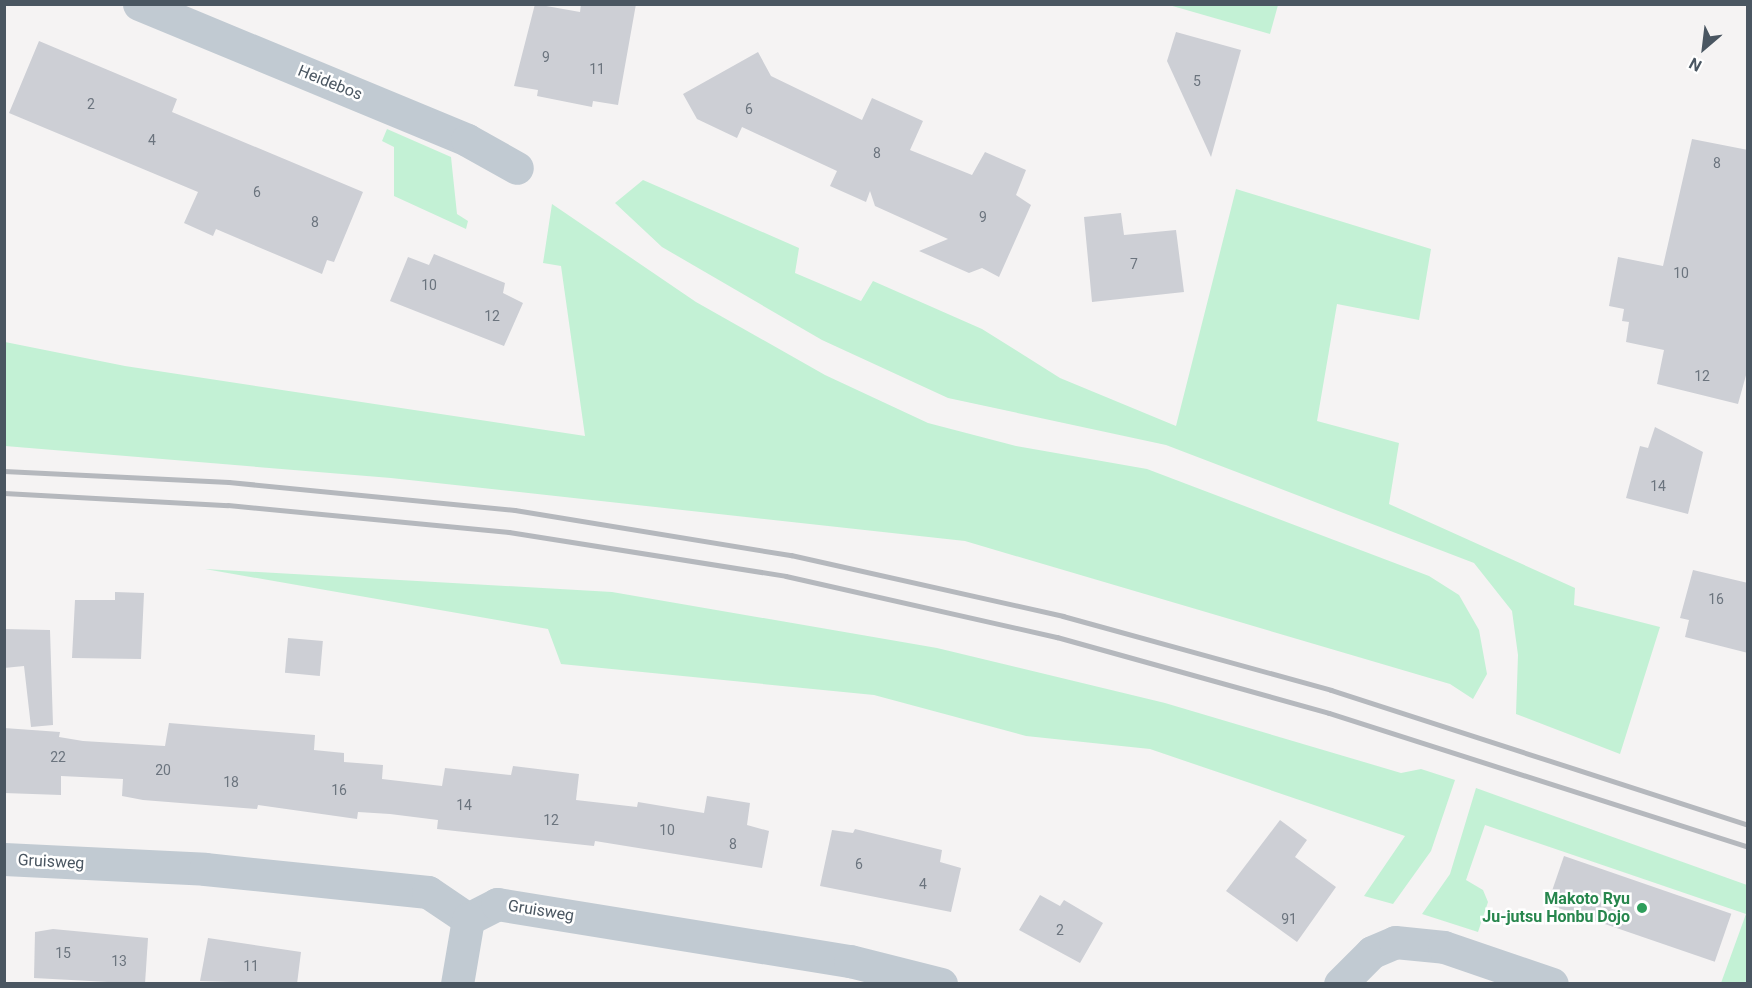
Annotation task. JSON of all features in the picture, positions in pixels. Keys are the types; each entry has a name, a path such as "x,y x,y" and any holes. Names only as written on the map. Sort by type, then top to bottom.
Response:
{"street":[{"name":"Heidebos","path":"139,4 467,140 517,168"},
{"name":"Gruisweg","path":"4,859 205,869 428,892 468,919 497,904 850,961 941,984"},
{"path":"457,984 468,919"},
{"path":"1340,984 1372,952 1395,942 1444,947 1552,984"}],"green space":[{"path":"1169,5 1278,5 1270,34"},
{"path":"387,129 451,157 457,214 468,221 466,229 394,196 394,147 382,141"},
{"path":"643,180 799,248 795,273 861,301 873,281 982,329 1060,378 1176,426 1236,189 1431,249 1419,320 1337,304 1317,421 1399,443 1389,504 1575,588 1574,605 1660,627 1620,754 1516,714 1518,655 1512,611 1474,563 1166,445 948,398 822,340 662,247 615,203"},
{"path":"552,204 696,302 825,375 928,423 1016,446 1147,469 1429,576 1459,595 1479,630 1487,674 1473,699 1450,684 965,541 391,478 5,446 5,342 125,366 585,436 561,266 543,263"},
{"path":"205,569 612,592 937,648 1165,703 1401,773 1421,769 1455,780 1431,851 1393,904 1364,896 1405,836 1150,749 1026,736 874,695 561,664 548,629"},
{"path":"1476,788 1747,885 1747,983 1721,983 1746,914 1485,825 1466,880 1483,890 1488,902 1478,932 1422,914 1450,874"}],"building":[{"path":"535,4 580,12 581,4 636,4 618,105 593,101 592,107 537,96 538,90 514,86"},
{"path":"1176,32 1241,50 1211,157 1167,61"},
{"path":"39,41 177,99 172,112 363,192 334,262 327,260 322,274 216,229 213,236 184,223 198,192 9,113"},
{"path":"758,52 771,76 862,120 872,98 923,121 910,150 972,175 985,152 1026,170 1016,195 1031,205 999,277 982,268 969,273 919,251 948,239 875,206 870,191 866,202 830,186 837,171 742,127 737,138 697,119 683,94"},
{"path":"1692,139 1748,150 1748,368 1738,404 1657,384 1664,350 1626,342 1629,322 1622,321 1624,309 1609,306 1618,257 1663,266"},
{"path":"1121,213 1124,235 1176,230 1184,292 1092,302 1084,217"},
{"path":"434,254 505,283 503,293 523,303 504,346 390,301 408,257 429,265"},
{"path":"1655,427 1703,452 1688,514 1626,498 1640,446 1648,448"},
{"path":"1693,570 1748,583 1748,653 1685,637 1689,620 1680,618"},
{"path":"115,592 144,593 141,659 72,658 75,600 115,600"},
{"path":"4,629 50,630 53,725 31,727 24,666 4,668"},
{"path":"288,638 323,641 320,676 285,673"},
{"path":"169,723 315,735 314,750 344,753 344,762 383,765 382,779 442,786 445,768 511,775 513,766 579,774 576,800 637,807 638,802 704,813 707,796 750,803 747,825 769,831 762,868 595,841 594,846 437,829 438,820 390,814 358,812 357,819 258,805 257,809 143,800 122,796 123,779 61,776 61,795 4,793 4,728 60,732 59,737 83,741 165,746"},
{"path":"1280,820 1307,840 1295,857 1336,887 1297,942 1226,891"},
{"path":"855,829 942,850 940,862 961,868 951,912 820,886 832,830 853,833"},
{"name":"Makoto Ryu Ju-jutsu Honbu Dojo","path":"1564,856 1731,914 1715,962 1547,904"},
{"path":"1040,895 1060,906 1064,900 1103,923 1080,963 1019,930"},
{"path":"53,929 148,938 145,984 34,978 35,932"},
{"path":"208,938 301,952 297,984 200,981"}],"railway":[{"path":"4,471 229,482 515,510 791,555 1063,616 1331,690 1748,825"},
{"path":"4,493 228,505 509,532 786,576 1057,637 1329,713 1748,847"}],"place":[{"name":"Makoto Ryu Ju-jutsu Honbu Dojo","path":"1642,908"}]}
